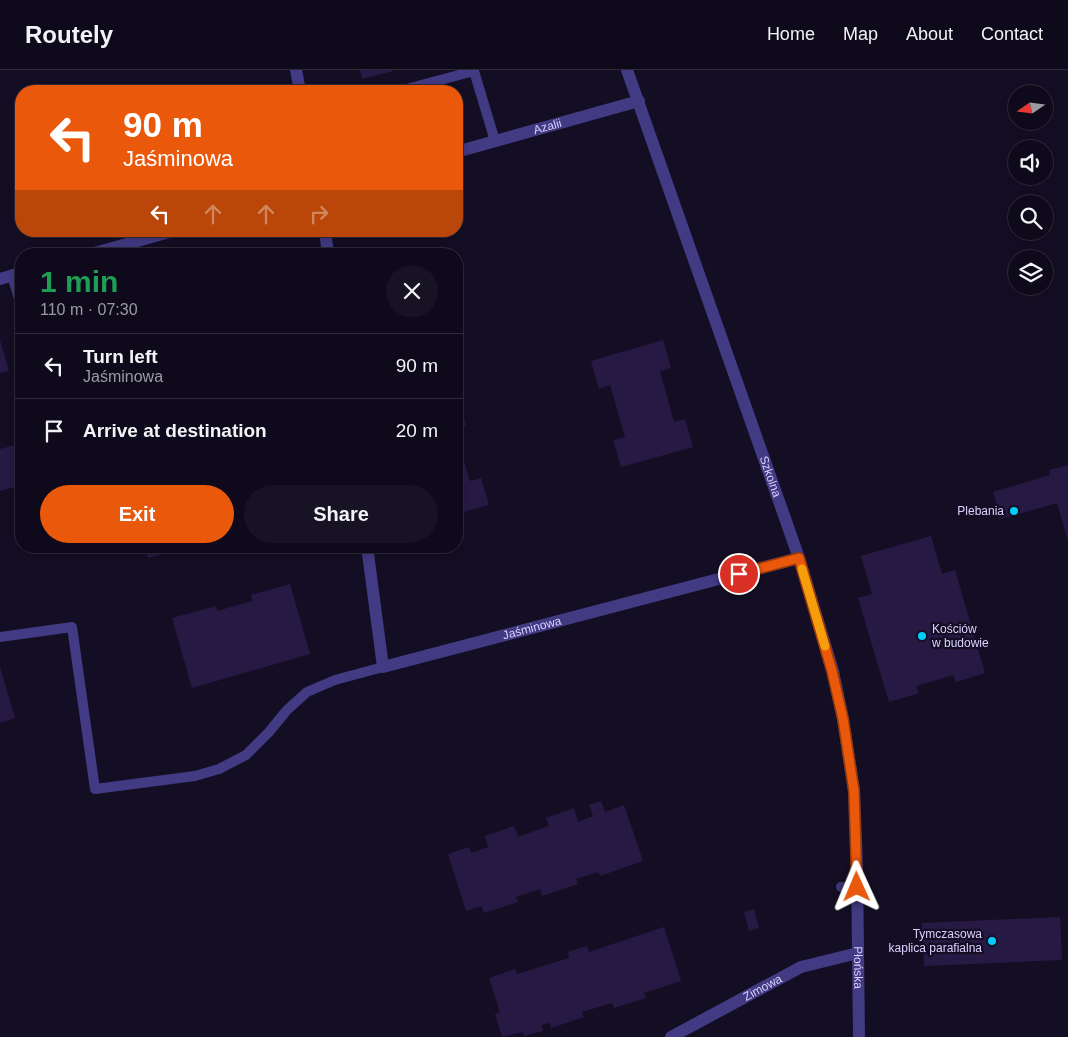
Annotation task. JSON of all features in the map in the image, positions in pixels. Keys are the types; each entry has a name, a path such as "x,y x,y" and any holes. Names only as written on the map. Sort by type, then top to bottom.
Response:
{"street":[{"path":"296,70 299,85"},
{"name":"Szkolna","path":"627,70 799,558 832,671 843,719 854,791 857,892"},
{"name":"Azalii","path":"463,150 639,101"},
{"path":"112,248 152,237"},
{"path":"0,279 15,275"},
{"path":"368,553 383,667"},
{"name":"Jaśminowa","path":"383,667 799,558"},
{"name":"Płońska","path":"857,892 859,1037"},
{"name":"Zimowa","path":"671,1037 801,967 858,953"}],"lane":[{"path":"421,85 475,70 495,141"},
{"path":"0,637 72,626 96,789 195,776 219,769 246,755 269,732 287,710 307,692 335,680 383,667"},
{"path":"841,887 857,892"}],"building":[{"path":"360,70 393,70 393,71 362,79"},
{"path":"0,340 9,371 0,373"},
{"path":"663,340 671,368 660,371 674,422 685,419 693,447 621,467 613,440 625,437 610,385 599,389 591,361"},
{"path":"463,414 466,426 463,427"},
{"path":"15,445 15,487 0,491 0,449"},
{"path":"463,458 470,481 481,478 489,505 463,512"},
{"name":"Plebania","path":"1068,465 1068,541 1057,503 1001,519 993,492 1050,475 1049,470"},
{"name":"Kościów w budowie","path":"931,536 942,574 955,570 985,673 956,682 953,675 916,686 919,693 889,702 858,598 872,594 861,556"},
{"path":"147,553 166,553 148,558"},
{"path":"290,584 310,654 192,688 172,618 216,606 217,611 252,601 251,595"},
{"path":"0,667 15,718 0,723"},
{"path":"601,801 605,812 624,805 643,861 600,876 598,872 576,879 578,884 542,896 540,889 516,897 518,902 484,913 481,906 466,911 448,854 469,847 471,853 488,847 485,836 514,826 518,837 549,826 546,818 574,808 578,822 593,816 589,805"},
{"path":"754,909 759,928 749,931 744,912"},
{"name":"Tymczasowa kaplica parafialna","path":"1060,917 1062,960 924,966 922,923"},
{"path":"664,927 681,981 644,993 646,998 614,1008 612,1003 582,1012 584,1017 551,1028 550,1023 541,1025 543,1031 524,1036 523,1032 502,1037 495,1014 500,1012 489,978 515,969 517,974 569,958 568,952 587,946 589,952"}],"slow traffic":[{"path":"802,569 825,646"}],"place":[{"name":"Plebania","path":"1014,511"},
{"name":"Kościów w budowie","path":"922,636"},
{"name":"Tymczasowa kaplica parafialna","path":"992,941"}],"route":[{"path":"739,574 799,558 832,671 843,719 854,791 857,887"}]}
